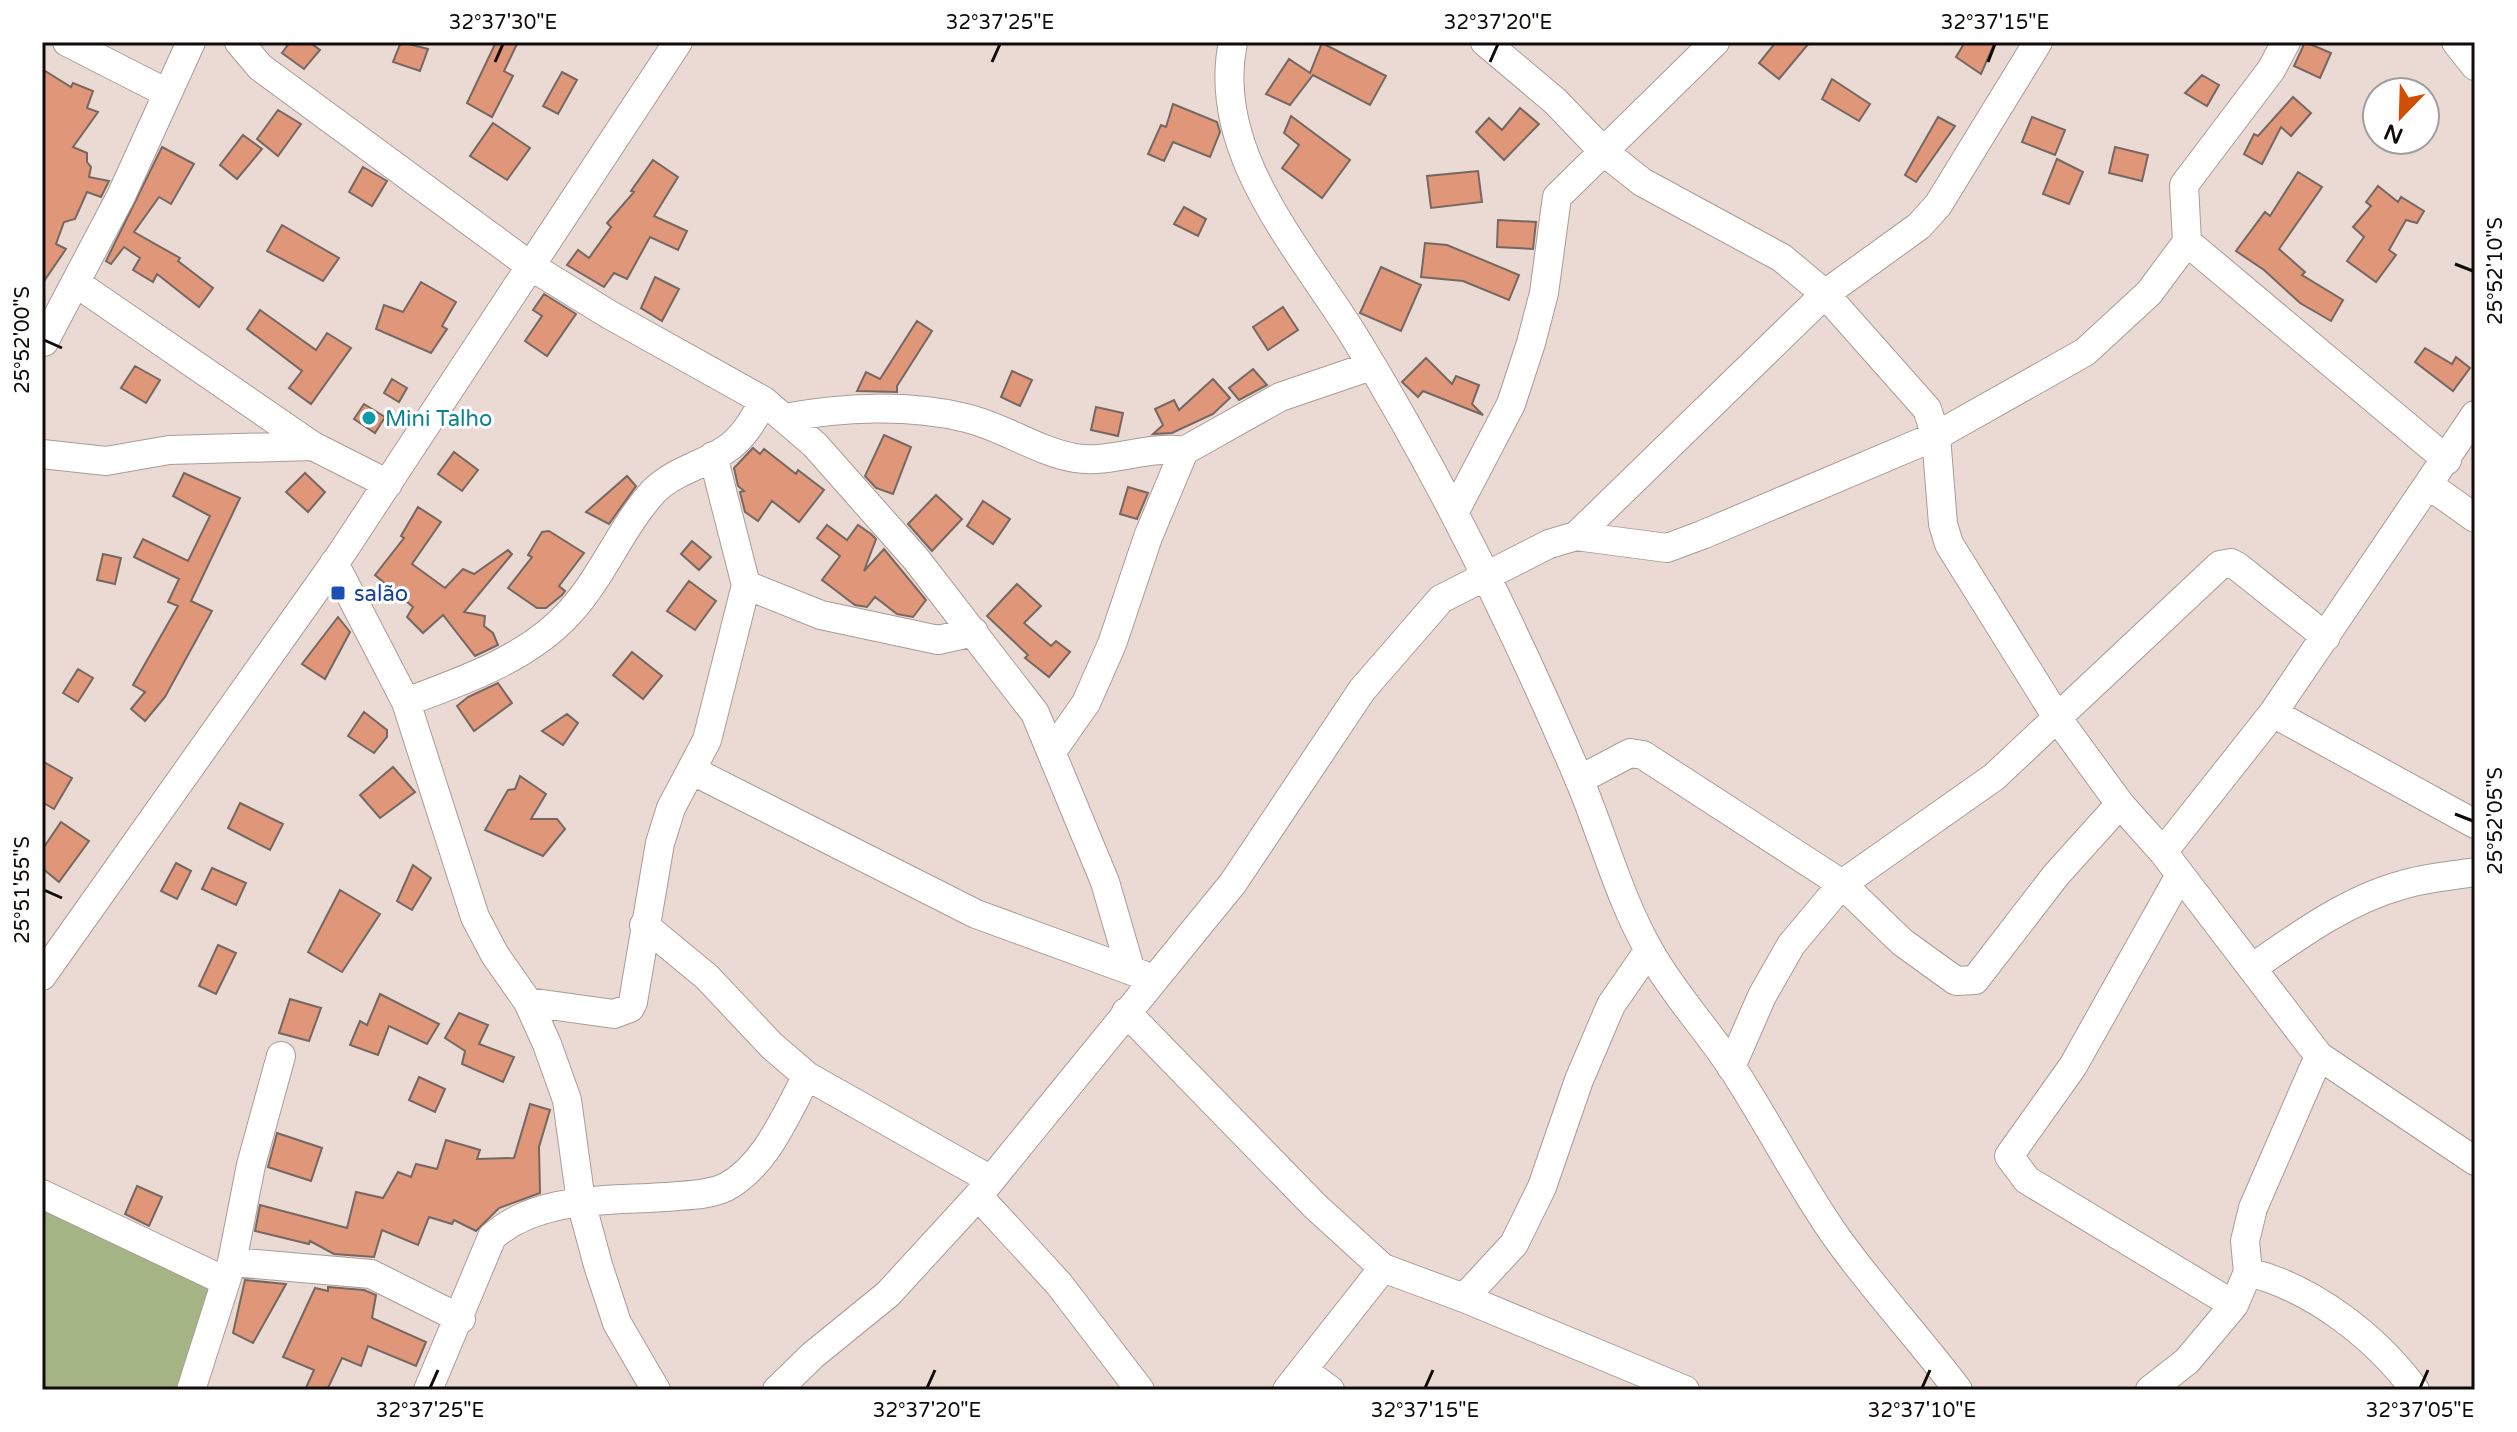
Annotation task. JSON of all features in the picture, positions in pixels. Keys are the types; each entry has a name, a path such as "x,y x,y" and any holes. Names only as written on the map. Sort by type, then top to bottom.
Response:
{"street":[{"path":"67,42 167,93"},
{"path":"44,342 121,196 191,42"},
{"path":"239,42 260,67 532,267 774,409 815,445 916,559 1035,713 1053,750 1141,974"},
{"path":"42,976 388,484 678,42"},
{"path":"1233,42 1231,91 1238,138 1280,223 1371,366 1455,511 1579,780 1626,903 1649,950 1675,992 1731,1067 1835,1235 1958,1390"},
{"path":"1455,511 1511,404 1531,343 1544,293 1557,197 1715,42"},
{"path":"1576,536 1825,294 1919,226 1938,205 2038,42"},
{"path":"777,1390 813,1355 888,1294 984,1188 1126,1012 1141,974 1233,883 1299,779 1381,667 1441,599 1549,544 1576,536 1667,548 1757,514 1936,436 2085,352 2149,293 2187,242 2184,185 2271,70 2286,42"},
{"path":"2456,42 2475,66"},
{"path":"1498,46 1603,151 1642,182 1683,208 1782,258 1825,294 1927,409 1936,436 1943,524 1949,544 2058,719 2120,804 2163,852 2319,1056 2475,1161"},
{"path":"2187,242 2447,460"},
{"path":"76,283 313,446 388,484"},
{"path":"406,702 454,684 543,637 572,610 655,491 681,471 727,449 774,409 914,410 968,418 1043,450 1077,459 1184,451 1280,397 1371,366"},
{"path":"2163,852 2273,713 2430,486 2475,415"},
{"path":"42,454 106,461 169,450 313,446"},
{"path":"1053,750 1086,703 1102,667 1184,451"},
{"path":"528,1002 614,1014 630,1008 660,843 671,808 693,771 720,696 736,612 746,585 713,456"},
{"path":"2430,486 2475,518"},
{"path":"334,563 406,702 475,917 495,955 528,1002 567,1100 581,1202 617,1323 656,1390"},
{"path":"1731,1067 1762,996 1791,945 1842,884 1994,777 2220,565 2231,563 2238,567 2326,637"},
{"path":"746,585 821,615 938,640 974,632"},
{"path":"2273,713 2475,824"},
{"path":"1579,780 1637,753 1842,884 1929,963 1956,981 1975,980 2056,875 2120,804"},
{"path":"693,771 976,914 1141,974"},
{"path":"2252,968 2313,927 2365,898 2403,884 2475,872"},
{"path":"2180,875 2073,1066 2009,1156 2027,1180 2234,1305"},
{"path":"644,925 707,977 772,1046 807,1076 984,1188 1140,1390"},
{"path":"1464,1298 1514,1244 1542,1187 1579,1080 1611,1005 1649,950"},
{"path":"1126,1012 1315,1206 1383,1268 1464,1298 1685,1390"},
{"path":"191,1390 228,1272 251,1165 281,1056"},
{"path":"2150,1390 2187,1361 2234,1305 2248,1272 2245,1241 2253,1208 2319,1056"},
{"path":"428,1390 461,1319 492,1237 508,1222 528,1213 581,1202 630,1201 725,1188 749,1169 772,1140 807,1076"},
{"path":"42,1194 228,1272 371,1274 461,1319"},
{"path":"1330,1390 1295,1380 1383,1268"},
{"path":"2248,1272 2282,1282 2324,1307 2390,1357 2415,1390"}],"green space":[{"path":"42,1198 211,1280 183,1390 42,1390"}],"building":[{"path":"290,42 309,42 320,50 304,69 282,53"},
{"path":"401,42 428,49 420,71 393,62"},
{"path":"496,42 518,42 504,71 513,76 492,117 467,103"},
{"path":"1776,42 1810,42 1779,79 1759,63"},
{"path":"1965,42 1995,42 1981,74 1956,57"},
{"path":"2305,42 2331,53 2320,78 2294,66"},
{"path":"1322,43 1386,76 1370,105 1313,75 1290,105 1266,94 1289,59 1310,73"},
{"path":"42,69 71,87 73,83 93,91 87,108 98,112 73,147 87,153 87,162 91,167 89,177 109,181 101,197 87,192 75,219 64,222 56,244 66,249 42,284"},
{"path":"562,72 577,80 558,114 543,106"},
{"path":"2202,75 2219,85 2207,106 2185,93"},
{"path":"1832,79 1870,104 1859,121 1822,99"},
{"path":"2293,97 2311,113 2291,136 2281,127 2262,164 2244,154 2254,134 2258,136"},
{"path":"1173,104 1217,122 1220,132 1210,157 1173,142 1164,161 1148,154 1161,125 1166,127"},
{"path":"1520,108 1539,124 1504,160 1476,132 1489,118 1502,130"},
{"path":"278,110 301,124 278,156 257,139"},
{"path":"1291,116 1350,160 1322,198 1282,168 1299,145 1284,133"},
{"path":"1938,117 1955,126 1916,182 1905,175"},
{"path":"2032,117 2065,130 2055,155 2022,142"},
{"path":"493,123 530,148 507,180 470,156"},
{"path":"243,135 262,149 237,179 220,165"},
{"path":"162,147 194,164 171,204 159,197 134,232 180,258 178,261 213,288 199,307 157,274 153,282 133,270 140,258 124,247 111,264 106,261"},
{"path":"2115,147 2148,155 2142,181 2109,173"},
{"path":"2057,159 2083,172 2069,204 2043,194"},
{"path":"653,160 678,177 654,216 687,231 678,250 650,237 627,279 614,273 604,287 567,265 578,250 589,258 611,227 607,223 634,192 631,191"},
{"path":"363,167 387,181 372,206 349,192"},
{"path":"1478,171 1482,202 1431,208 1427,176"},
{"path":"2298,172 2322,187 2279,249 2305,272 2302,275 2343,300 2331,321 2300,303 2264,270 2236,251 2265,212 2270,216"},
{"path":"2378,186 2398,202 2401,197 2424,211 2417,223 2406,220 2389,250 2396,255 2376,282 2347,261 2364,237 2353,227 2371,206 2366,202"},
{"path":"1184,207 1206,219 1198,236 1174,224"},
{"path":"1498,220 1536,222 1533,249 1497,247"},
{"path":"282,225 339,258 323,281 267,251"},
{"path":"1425,243 1447,245 1519,275 1509,300 1463,281 1421,277"},
{"path":"1381,267 1421,285 1401,331 1360,313"},
{"path":"655,277 679,289 662,321 641,308"},
{"path":"421,282 456,302 442,326 447,329 431,353 376,329 384,305 403,312"},
{"path":"544,294 576,314 547,356 525,341 542,316 533,310"},
{"path":"1283,307 1298,330 1268,350 1253,327"},
{"path":"260,310 316,350 327,333 351,348 311,404 289,388 302,371 247,329"},
{"path":"917,321 932,331 897,386 897,392 857,391 866,372 880,379"},
{"path":"2425,348 2452,364 2456,357 2470,368 2453,391 2415,362"},
{"path":"1426,358 1452,384 1456,376 1479,385 1472,404 1483,415 1423,391 1418,397 1402,382"},
{"path":"135,366 160,380 146,403 121,388"},
{"path":"1253,369 1267,385 1239,400 1229,388"},
{"path":"1012,371 1032,380 1020,406 1001,397"},
{"path":"392,379 407,388 399,402 384,393"},
{"path":"1213,379 1230,398 1213,414 1172,433 1153,434 1163,425 1155,409 1174,400 1179,410"},
{"name":"Mini Talho","path":"364,404 385,417 375,433 354,419"},
{"path":"1096,407 1123,413 1118,436 1091,430"},
{"path":"884,435 911,447 893,494 876,488 865,476"},
{"path":"753,448 760,454 764,449 796,474 798,470 824,490 799,522 772,501 758,521 745,512 740,492 744,491 738,486 734,468"},
{"path":"454,452 478,470 462,491 438,474"},
{"path":"184,473 240,498 191,601 212,611 165,697 145,721 131,709 145,692 133,685 178,606 168,602 179,579 134,557 143,539 188,561 210,516 173,496"},
{"path":"305,473 325,492 308,512 286,492"},
{"path":"627,476 636,486 609,524 586,512"},
{"path":"1128,487 1148,493 1137,519 1120,514"},
{"path":"936,495 962,519 932,551 908,524"},
{"path":"983,501 1010,519 993,544 967,526"},
{"path":"418,507 441,522 412,564 445,588 463,569 474,574 508,550 512,554 464,612 485,616 484,626 493,633 498,645 475,656 443,615 423,633 407,617 413,607 375,575 404,538 401,536"},
{"path":"827,525 847,540 858,525 876,539 864,571 884,549 926,600 913,617 897,614 875,597 867,607 855,605 822,580 840,556 817,538"},
{"path":"549,531 584,553 559,586 565,591 562,595 546,608 537,608 508,588 532,557 528,555 542,532"},
{"path":"692,541 711,557 699,570 681,554"},
{"path":"103,554 121,558 115,584 97,580"},
{"path":"689,581 716,601 695,630 667,611"},
{"path":"1017,584 1041,606 1024,623 1051,646 1056,641 1070,652 1049,677 1025,658 1028,655 987,616"},
{"path":"338,617 350,632 325,679 302,664"},
{"path":"632,652 662,676 643,699 613,675"},
{"path":"78,669 93,678 78,702 63,693"},
{"path":"498,683 512,703 474,731 457,706 468,697"},
{"path":"364,712 387,730 387,737 374,753 348,736"},
{"path":"567,714 578,723 563,745 542,731"},
{"path":"42,761 72,778 54,809 42,802"},
{"path":"393,767 415,792 380,818 360,795"},
{"path":"520,776 546,794 531,819 557,819 565,829 543,856 485,830 508,790 515,789"},
{"path":"240,803 283,824 270,850 228,828"},
{"path":"61,822 89,841 59,882 42,868 42,850"},
{"path":"176,863 191,871 177,899 161,891"},
{"path":"413,865 431,878 412,910 397,901"},
{"path":"212,868 246,883 236,905 202,889"},
{"path":"340,890 380,914 342,972 308,952"},
{"path":"218,945 236,953 216,994 199,986"},
{"path":"380,994 439,1024 427,1044 389,1026 378,1055 350,1045 360,1021 367,1025"},
{"path":"290,999 321,1008 309,1041 279,1033"},
{"path":"459,1013 488,1025 479,1044 514,1057 503,1082 462,1064 465,1051 445,1038"},
{"path":"419,1077 445,1089 435,1112 409,1100"},
{"path":"530,1104 550,1110 539,1147 540,1193 499,1208 476,1231 454,1220 452,1224 429,1217 418,1245 382,1230 374,1257 334,1254 310,1241 309,1244 255,1231 260,1205 347,1228 356,1192 383,1198 398,1172 411,1177 416,1164 437,1169 446,1140 480,1150 477,1159 514,1158"},
{"path":"277,1133 322,1148 311,1181 268,1167"},
{"path":"137,1186 162,1197 149,1226 125,1214"},
{"path":"245,1280 286,1284 253,1343 233,1333"},
{"path":"328,1287 364,1290 376,1295 372,1318 426,1342 416,1366 368,1346 361,1366 342,1358 327,1390 305,1390 314,1370 283,1357 315,1288 328,1291"}],"place":[{"name":"Mini Talho","path":"369,418"},
{"name":"salão","path":"338,593"}]}
